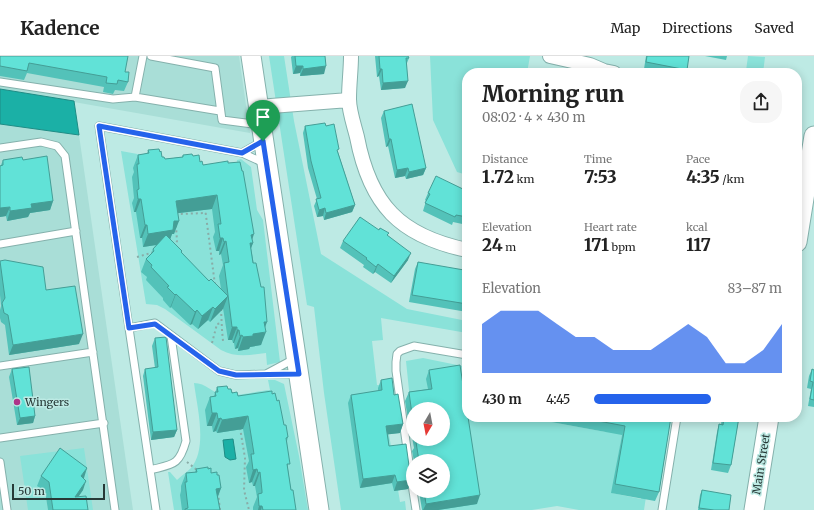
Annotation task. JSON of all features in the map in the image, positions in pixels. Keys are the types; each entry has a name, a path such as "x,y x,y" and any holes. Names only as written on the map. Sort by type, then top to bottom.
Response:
{"street":[{"path":"251,56 319,510"},
{"path":"351,56 349,100 361,160 369,182 380,200 397,219 411,230 446,246 462,249"},
{"path":"550,56 590,65"},
{"path":"261,124 349,100"},
{"path":"802,216 812,165 814,136"},
{"name":"Main Street","path":"754,510 768,422"}],"lane":[{"path":"136,97 143,56"},
{"path":"151,56 215,68 222,120 261,124 242,153"},
{"path":"0,82 113,100 136,97 220,111"},
{"path":"156,510 99,126 242,153 267,164"},
{"path":"0,148 42,142 56,146 65,156 104,423 115,510"},
{"path":"0,244 76,231"},
{"path":"129,328 155,324 219,371 236,375 266,374 297,366"},
{"path":"150,470 175,463 181,457 186,441 171,336"},
{"path":"408,454 396,371 397,354 400,351 414,346 462,354"},
{"path":"0,366 93,352"},
{"path":"266,374 297,366"},
{"path":"662,510 676,422"},
{"path":"0,438 104,423"},
{"path":"0,462 7,510"},
{"path":"414,498 416,510"}],"path":[{"path":"205,203 216,288"},
{"path":"175,218 175,213 206,213"},
{"path":"172,250 176,246 177,241 176,226"},
{"path":"137,257 157,251"},
{"path":"220,303 223,341"},
{"path":"212,343 217,324 222,323"},
{"path":"240,423 245,458 244,490 249,510"},
{"path":"181,457 200,472"},
{"path":"218,491 220,510"}],"shaded area":[{"path":"0,56 239,56 250,133 0,89"},
{"path":"269,56 284,56 294,121 321,254 407,309 462,320 462,332 381,318 383,340 372,341 377,385 381,385 400,502 405,501 406,510 341,510 324,393 314,307 307,305"},
{"path":"430,56 530,56 528,68 462,68 462,174 457,172 433,120"},
{"path":"748,56 765,57 764,68 746,68"},
{"path":"0,89 74,101 79,135 0,124"},
{"path":"0,124 79,135 133,510 0,510"},
{"path":"121,151 236,172 237,160 241,159 251,167 257,210 263,220 280,362 267,365 266,353 238,355 227,353 165,309 157,305 146,304"},
{"path":"423,358 462,366 462,422 551,422 606,432 619,422 624,422 612,493 641,499 654,422 657,422 644,510 579,510 557,506 532,510 438,510 441,498 450,498 450,454 447,454 448,446 450,446 450,428 456,374 436,402 415,402 410,400 406,361"},
{"path":"268,380 275,380 284,384 299,456 308,510 174,510 168,472 170,472 177,480 191,468 196,460 199,450 200,427 194,383 198,383 219,394 234,395 270,390"},
{"path":"233,439 236,459 230,460 225,457 223,440"},
{"path":"84,448 93,510 83,510 45,491 48,510 28,510 20,456"}],"building":[{"path":"0,56 128,56 125,72 129,72 128,82 118,80 117,84 106,83 107,77 29,63 27,71 0,66"},
{"path":"295,56 325,56 326,66 303,69 303,66 296,66"},
{"path":"379,56 408,56 409,58 406,58 408,81 383,83"},
{"path":"647,56 689,56 687,68 677,68 646,62"},
{"path":"412,104 426,168 409,172 408,168 397,170 384,111"},
{"path":"325,123 326,126 334,124 339,149 337,150 355,205 326,213 325,208 319,210 316,199 321,198 311,161 305,126"},
{"path":"159,149 162,157 165,159 183,157 183,155 192,154 193,156 199,155 200,162 202,161 203,165 228,161 228,163 240,162 243,171 254,234 251,235 253,243 250,243 253,263 256,263 261,287 264,287 267,322 264,322 266,332 243,337 242,335 240,336 237,327 232,327 224,263 229,262 226,241 224,242 223,238 220,238 218,224 221,224 217,195 176,201 179,221 174,221 173,230 148,234 141,199 138,199 138,155 149,153 148,150"},
{"path":"47,156 53,201 31,204 32,208 10,211 10,207 0,208 0,166 3,165 3,160 22,157 23,160"},
{"path":"436,176 462,189 462,216 456,215 455,217 425,203 430,194 428,193"},
{"path":"360,217 379,230 380,228 389,233 387,235 411,253 394,276 378,264 376,267 366,259 367,258 343,241"},
{"path":"166,235 209,281 211,279 228,296 215,309 213,307 202,316 197,310 195,312 167,287 169,286 151,267 152,265 146,259"},
{"path":"5,260 43,267 46,290 75,286 83,334 13,345 8,315 4,313 2,303 5,298 0,261"},
{"path":"418,262 462,270 462,303 412,295"},
{"path":"166,337 177,430 153,432 145,369 158,367 155,338"},
{"path":"460,365 462,378 462,422 469,422 480,495 426,504 425,498 450,498 450,454 418,454 417,446 450,446 450,402 410,402 409,392 432,389 429,370"},
{"name":"Wingers","path":"29,367 35,416 20,418 12,369"},
{"path":"812,369 814,370 814,400 810,399 813,382 810,381"},
{"path":"392,378 394,395 398,394 403,424 386,426 389,446 406,444 407,454 406,454 406,481 397,482 395,475 363,479 351,395 382,390 381,380"},
{"path":"227,386 228,389 231,389 232,393 237,392 238,396 272,391 272,394 275,393 277,401 279,400 288,437 286,438 290,464 287,464 296,510 263,510 262,506 259,506 258,494 262,493 260,472 258,473 257,469 253,470 251,454 254,454 248,416 222,420 221,418 218,419 217,413 212,413 210,397 216,396 215,392 218,392 217,387"},
{"path":"604,422 670,422 659,492 615,484 625,426"},
{"path":"723,422 738,422 731,465 713,463 719,424 723,425"},
{"path":"60,448 87,468 81,476 86,481 75,497 86,496 88,510 53,510 49,482 41,476"},
{"path":"208,467 208,469 211,468 211,473 217,472 217,475 219,475 221,488 216,489 220,510 185,510 188,508 185,482 187,482 186,473 197,472 196,469"},
{"path":"702,490 731,495 729,510 699,508"}],"place":[{"name":"Wingers","path":"17,402"}],"route":[{"path":"99,126 242,153 263,141 299,374 236,375 219,371 155,324 129,328 99,126"}]}
